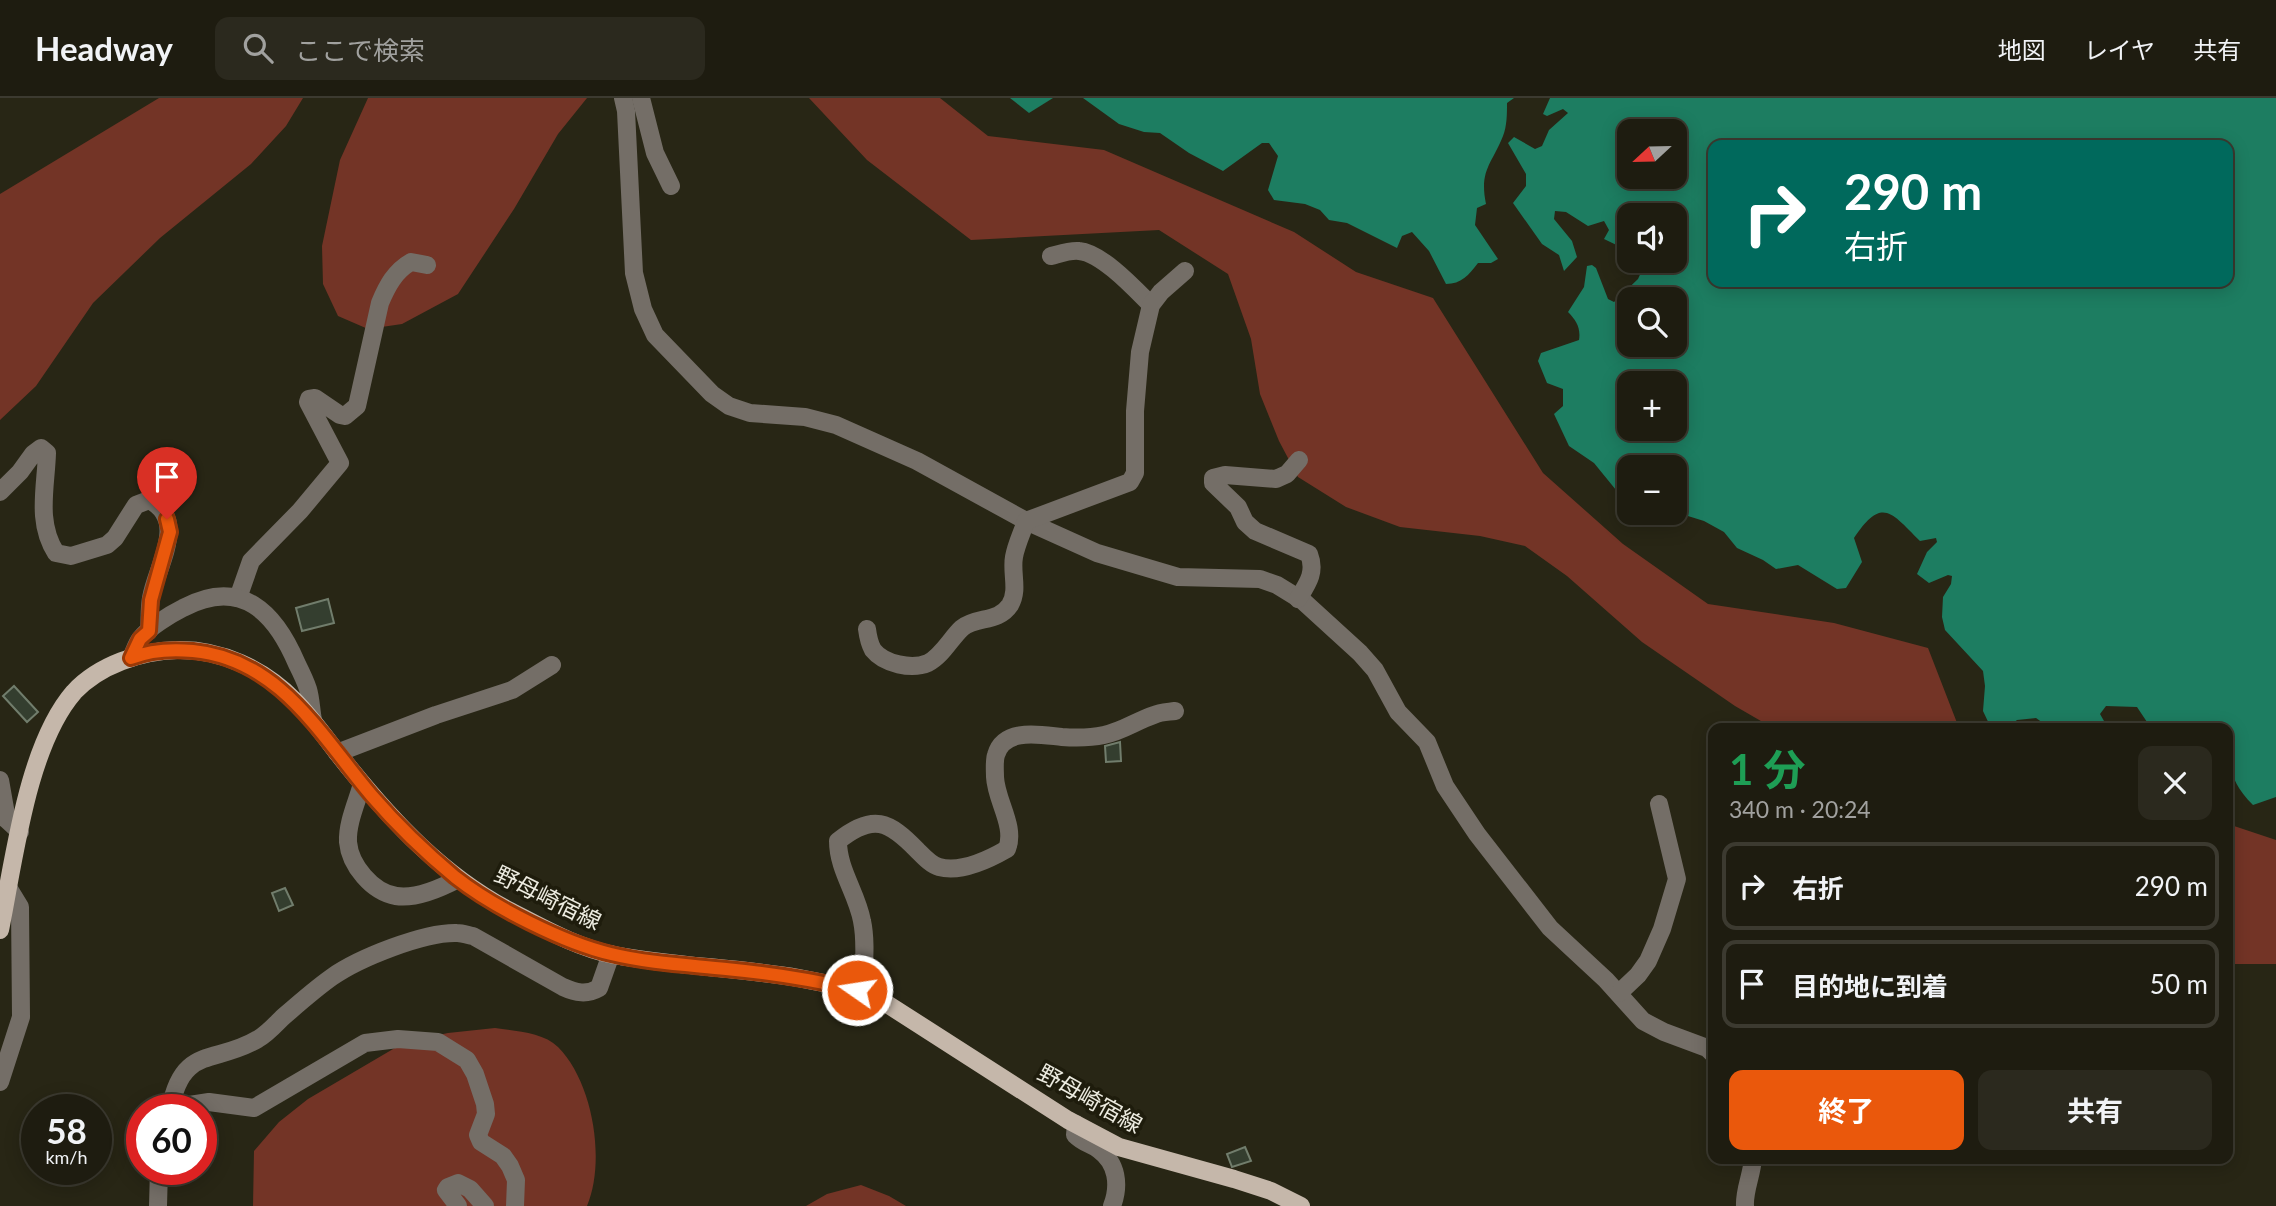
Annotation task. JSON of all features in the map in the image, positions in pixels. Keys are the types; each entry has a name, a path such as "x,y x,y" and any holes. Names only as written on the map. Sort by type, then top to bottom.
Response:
{"main road":[{"name":"野母崎宿線","path":"0,930 20,832 42,753 62,711 75,692 107,668 131,658 162,650 206,652 231,659 275,682 313,720 362,784 416,843 458,879 507,909 580,944 611,954 825,983 863,993 884,1002 1076,1124 1119,1147 1272,1191 1301,1206"}],"street":[{"path":"623,98 626,111 634,273 643,309 655,335 712,394 729,406 750,413 805,416 836,425 917,461 1026,521 1097,553 1178,577 1260,579 1278,585 1298,598 1360,653 1375,670 1398,712 1427,742 1445,786 1477,834 1550,928 1619,993 1643,1021 1708,1049"},
{"path":"641,98 655,153 671,186"},
{"path":"1051,256 1076,250 1085,252 1131,285 1151,305"},
{"path":"238,598 251,561 300,511 340,463 308,402 309,398 315,398 345,416 357,406 380,303 386,288 395,274 411,262 427,265"},
{"path":"1026,521 1130,482 1135,473 1135,411 1140,352 1151,305 1161,292 1185,271"},
{"path":"0,492 33,454 41,449 47,453 43,498 47,537 56,553 71,556 107,545 115,538 136,505 149,500 158,504 167,519 170,532 151,600 149,631"},
{"path":"1298,598 1313,569 1309,554 1255,531 1245,522 1238,507 1213,483 1213,478 1225,475 1276,479 1287,474 1299,460"},
{"path":"867,629 869,642 875,652 901,665 919,666 930,662 964,626 1000,616 1013,599 1014,555 1026,521"},
{"path":"131,658 140,639 149,631 174,612 194,602 216,596 254,603 270,619 288,644 308,688 313,720"},
{"path":"337,753 436,715 512,690 552,665"},
{"path":"863,993 863,922 843,871 838,841 868,824 881,823 899,831 937,867 973,865 1007,849 1010,841 995,778 996,755 1003,743 1017,735 1031,733 1084,738 1103,735 1125,729 1154,714 1175,711"},
{"path":"0,780 6,820 20,832"},
{"path":"362,784 348,841 351,859 364,877 378,888 396,896 436,890 458,879"},
{"path":"1619,993 1648,961 1662,929 1677,879 1660,804"},
{"path":"0,1082 21,1017 20,906 9,888"},
{"path":"172,1094 181,1075 195,1061 241,1048 260,1038 334,975 405,943 457,933 473,936 563,987 573,992 586,993 599,988 611,954"},
{"path":"217,1103 254,1108 365,1043 398,1040 438,1042 467,1060 475,1074 486,1114 478,1135 481,1142 503,1156 510,1166 516,1180 515,1206"},
{"path":"1076,1124 1075,1135 1083,1143 1097,1148 1114,1167 1117,1185 1112,1206"},
{"path":"1745,1206 1744,1195 1752,1173 1752,1164"},
{"path":"458,1206 446,1190 448,1186 458,1183 470,1189 485,1206"},
{"path":"158,1206 159,1185"}],"shaded area":[{"path":"159,98 303,98 286,126 251,164 160,238 93,303 36,386 0,420 0,194"},
{"path":"368,98 587,98 558,134 514,209 458,294 402,324 368,329 338,316 323,284 322,246 340,160"},
{"path":"809,98 940,98 988,136 1104,150 1294,232 1356,272 1433,298 1543,473 1623,544 1708,604 1834,623 1928,648 1957,723 1764,723 1642,642 1567,576 1525,546 1480,536 1400,527 1346,507 1298,477 1279,441 1260,394 1251,339 1228,274 1159,230 971,240 867,160"},
{"path":"1010,98 1053,98 1029,113"},
{"path":"1083,98 1514,98 1507,103 1504,132 1485,175 1486,204 1477,208 1475,225 1498,259 1491,263 1478,263 1464,278 1446,284 1429,251 1412,232 1402,236 1397,248 1347,223 1329,220 1320,210 1305,204 1274,200 1268,190 1278,156 1269,143 1262,143 1223,171 1189,153 1160,133 1144,132 1119,124"},
{"path":"1550,98 2276,98 2276,797 2253,805 2234,779 2233,723 2147,723 2137,707 2106,706 2100,714 2105,723 2043,723 2036,718 2017,720 2013,723 1989,723 1983,711 1983,671 1945,630 1942,617 1943,597 1951,584 1952,576 1948,575 1929,583 1917,574 1927,552 1937,542 1936,538 1920,541 1894,516 1880,513 1864,525 1854,538 1862,562 1846,588 1837,589 1798,565 1776,569 1737,548 1724,532 1687,516 1687,455 1617,455 1616,490 1594,463 1569,446 1554,414 1563,406 1563,389 1547,383 1538,361 1541,353 1579,340 1577,324 1568,312 1584,287 1587,266 1596,268 1608,299 1614,302 1617,299 1617,357 1687,357 1687,287 1630,287 1641,273 1687,273 1687,203 1617,203 1617,245 1604,239 1609,230 1604,221 1588,226 1566,212 1555,211 1554,219 1572,241 1577,257 1564,271 1559,255 1542,244 1513,203 1526,186 1526,174 1508,143 1514,137 1535,149 1542,146 1549,130 1568,113 1563,109 1547,116 1543,114"},
{"path":"2233,826 2276,840 2276,964 2233,964"},
{"path":"495,1028 528,1033 552,1042 570,1062 580,1080 588,1101 595,1145 593,1188 587,1206 253,1206 254,1151 279,1122 308,1099 405,1042 448,1033"},
{"path":"861,1185 906,1206 806,1206 827,1194"}],"building":[{"path":"328,599 334,623 302,631 296,608"},
{"path":"14,686 38,712 27,722 3,696"},
{"path":"1120,742 1121,761 1106,762 1105,746"},
{"path":"285,888 293,905 279,911 272,893"},
{"path":"1245,1147 1251,1161 1232,1167 1227,1154"}],"route":[{"path":"167,519 170,532 151,600 149,631 140,639 131,658 162,650 206,652 231,659 275,682 309,716 372,796 416,843 458,879 507,909 580,944 642,960 730,969 857,990"}]}
